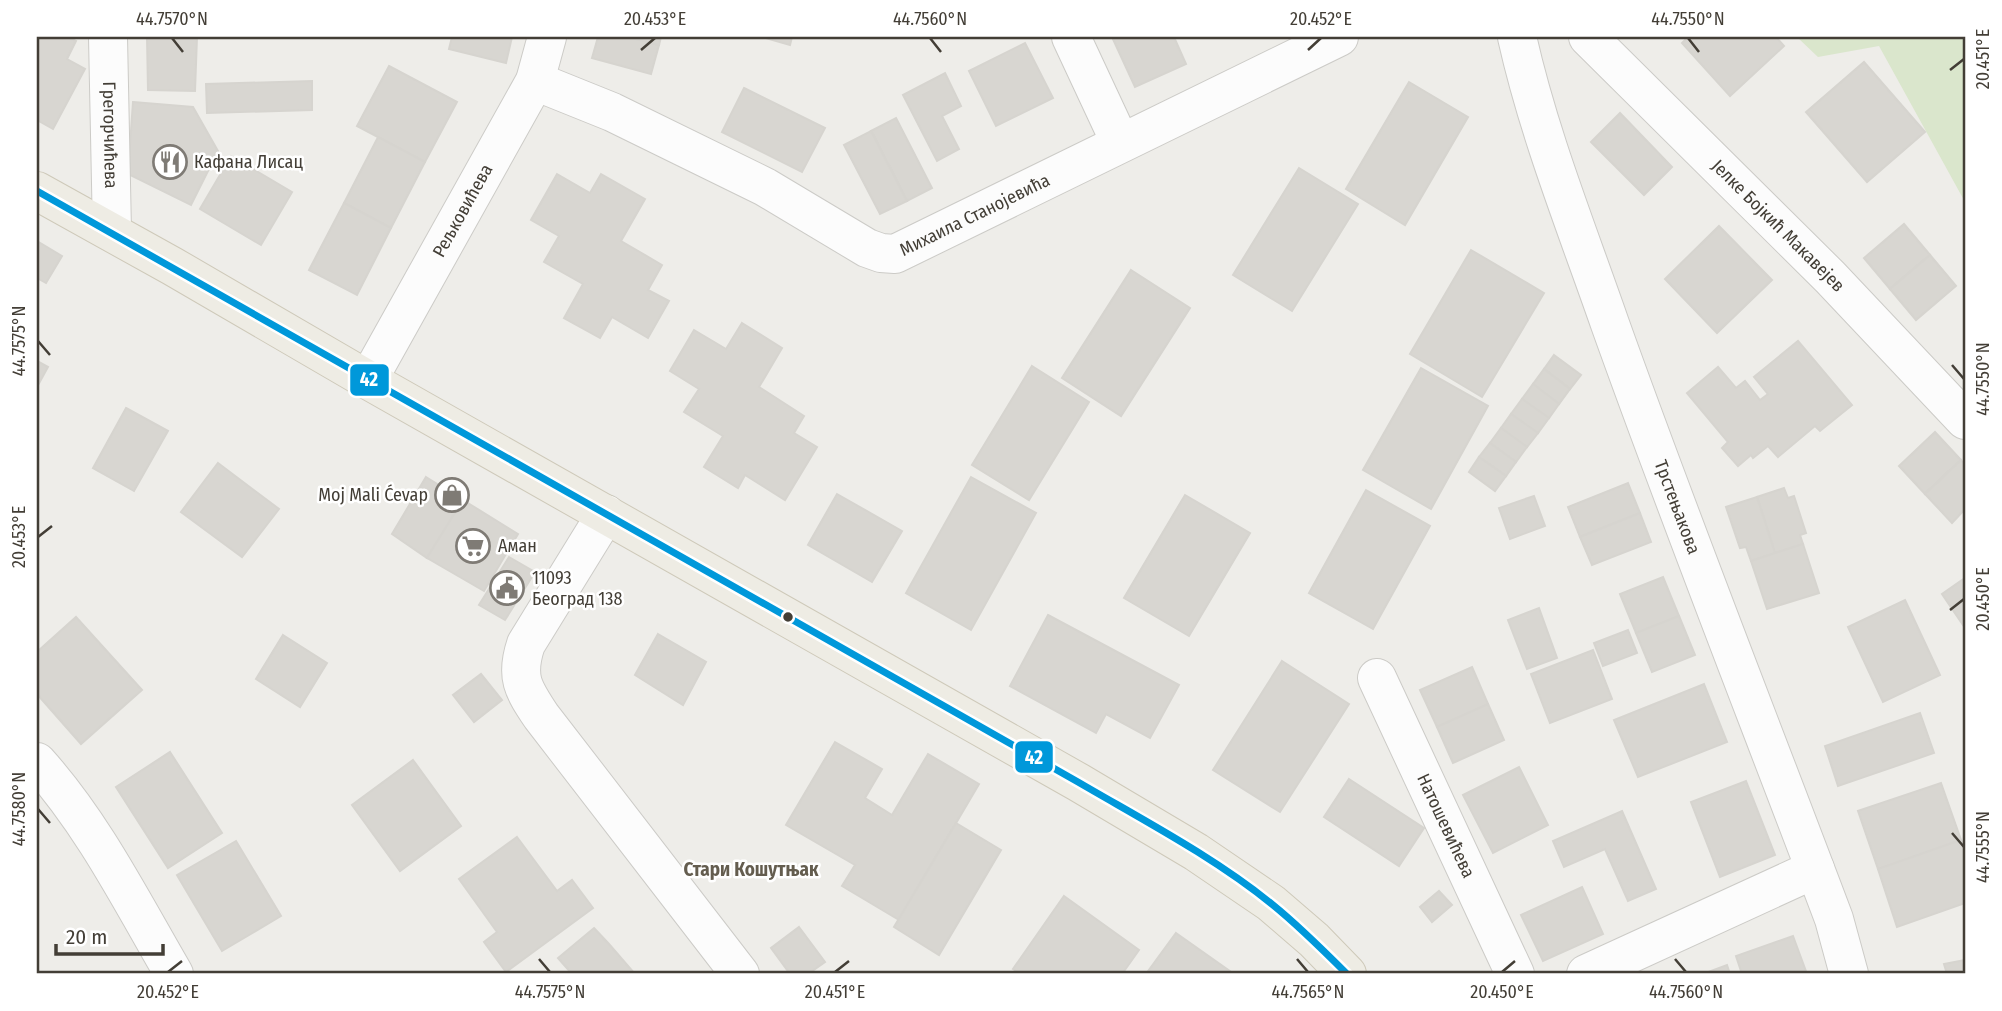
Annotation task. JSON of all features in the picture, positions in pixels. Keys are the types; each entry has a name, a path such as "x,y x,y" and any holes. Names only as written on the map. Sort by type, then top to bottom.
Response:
{"main road":[{"path":"37,191 1079,782 1196,852 1271,903 1314,940 1347,974"}],"street":[{"name":"Грегорчићева","path":"108,37 112,232"},
{"name":"Рељковићева","path":"368,380 535,81 547,37"},
{"path":"1071,37 1120,142"},
{"name":"Михаила Станојевића","path":"535,81 612,112 765,187 867,248 881,253 903,251 1120,142 1339,37"},
{"name":"Трстењакова","path":"1517,37 1527,81 1638,402 1834,919 1849,974"},
{"name":"Јелке Бојкић Макавејев","path":"1588,37 1830,277 1965,420"},
{"path":"606,514 526,644 521,658 521,680 524,690 541,716 740,974"},
{"name":"Натошевићева","path":"1377,678 1515,974"},
{"path":"37,762 101,850 174,974"},
{"path":"1586,974 1815,869"}],"green space":[{"path":"1797,37 1965,37 1965,202 1879,46 1818,57"}],"building":[{"path":"37,37 68,37 76,41 67,59 85,69 53,129 37,120"},
{"path":"147,37 197,37 195,91 148,90"},
{"path":"452,37 512,37 506,63 449,49"},
{"path":"598,37 629,37 659,45 651,74 592,58"},
{"path":"629,37 661,37 659,45"},
{"path":"762,37 792,37 790,45"},
{"path":"1112,37 1174,37 1186,64 1135,87"},
{"path":"1688,37 1776,37 1784,46 1730,96 1682,43"},
{"path":"1025,43 1053,98 996,126 969,71"},
{"path":"1864,62 1925,132 1867,182 1806,112"},
{"path":"389,66 457,102 425,162 357,126"},
{"path":"945,73 961,106 942,116 959,149 937,161 903,95"},
{"path":"312,81 312,110 207,113 206,84"},
{"path":"1409,82 1468,117 1405,225 1346,189"},
{"path":"744,88 825,128 802,172 722,132"},
{"name":"Кафана Лисац","path":"133,102 193,107 218,151 191,205 128,174"},
{"path":"1620,113 1672,167 1644,195 1591,142"},
{"path":"896,118 932,188 907,201 871,131"},
{"path":"871,131 907,201 880,214 844,145"},
{"path":"378,137 425,162 391,228 344,203"},
{"path":"231,156 292,192 261,245 200,209"},
{"path":"1299,168 1358,204 1292,311 1233,275"},
{"path":"557,174 590,193 601,174 645,199 621,241 662,265 648,290 669,301 648,338 612,317 600,338 564,318 583,284 544,262 559,236 531,220"},
{"path":"344,203 391,228 357,295 309,270"},
{"path":"1904,224 1930,255 1890,289 1864,258"},
{"path":"1719,226 1772,280 1717,333 1665,279"},
{"path":"37,241 62,256 46,283 37,278"},
{"path":"1471,250 1544,293 1482,397 1410,354"},
{"path":"1930,255 1956,286 1916,320 1890,289"},
{"path":"1131,270 1190,308 1121,416 1062,378"},
{"path":"742,323 782,348 759,387 804,416 794,433 817,447 785,500 745,475 738,488 704,467 723,436 684,412 699,389 670,371 694,330 726,349"},
{"path":"1798,341 1852,405 1820,431 1815,426 1778,457 1768,446 1738,466 1722,448 1728,442 1687,393 1718,367 1736,388 1745,381 1760,400 1768,394 1754,377"},
{"path":"1554,355 1581,375 1570,389 1544,369"},
{"path":"37,361 48,367 37,387"},
{"path":"1032,366 1089,402 1029,500 972,465"},
{"path":"1421,368 1488,406 1431,509 1363,470"},
{"path":"1544,369 1570,389 1559,404 1533,384"},
{"path":"1533,384 1559,404 1549,418 1522,399"},
{"path":"1522,399 1549,418 1538,433 1511,414"},
{"path":"126,408 168,431 134,491 93,468"},
{"path":"1511,414 1538,433 1527,447 1501,428"},
{"path":"1501,428 1527,447 1516,462 1490,443"},
{"path":"1935,432 1961,460 1925,494 1899,466"},
{"path":"1490,443 1516,462 1506,476 1479,457"},
{"path":"1479,457 1506,476 1495,491 1469,472"},
{"path":"1961,460 1965,465 1965,509 1952,523 1925,494"},
{"path":"218,463 279,509 242,557 181,512"},
{"path":"426,477 463,500 427,558 392,534"},
{"path":"971,477 1036,513 971,630 906,593"},
{"path":"1628,483 1640,513 1580,537 1568,507"},
{"path":"1784,488 1788,498 1794,496 1806,533 1800,535 1803,544 1775,553 1757,497"},
{"path":"1366,490 1430,526 1373,629 1309,593"},
{"path":"837,494 902,531 872,582 808,545"},
{"path":"1185,495 1250,533 1189,636 1124,598"},
{"path":"1534,496 1545,526 1510,539 1499,508"},
{"path":"1757,497 1775,553 1751,561 1746,547 1740,548 1726,507"},
{"name":"Аман","path":"463,500 518,534 484,591 427,558"},
{"path":"1640,513 1651,542 1592,565 1580,537"},
{"path":"1803,544 1819,593 1767,609 1751,561"},
{"name":"11093 Београд 138","path":"509,557 535,572 505,620 479,605"},
{"path":"1663,577 1679,616 1636,633 1620,594"},
{"path":"1965,578 1965,628 1942,594"},
{"path":"1905,600 1940,675 1883,702 1848,627"},
{"path":"1539,608 1557,658 1527,669 1508,620"},
{"path":"1048,615 1179,685 1150,738 1106,714 1096,733 1010,686"},
{"path":"1679,616 1695,655 1652,672 1636,633"},
{"path":"76,617 142,690 81,744 37,694 37,652"},
{"path":"1628,630 1637,653 1603,666 1594,643"},
{"path":"658,634 706,662 683,705 635,675"},
{"path":"283,635 327,663 300,707 256,679"},
{"path":"1593,650 1612,699 1550,723 1531,674"},
{"path":"1282,661 1349,704 1280,812 1213,770"},
{"path":"1472,667 1488,704 1437,727 1420,690"},
{"path":"481,674 502,700 474,722 453,695"},
{"path":"1704,684 1727,742 1638,777 1614,720"},
{"path":"1488,704 1504,740 1453,763 1437,727"},
{"path":"1920,713 1934,753 1838,786 1825,746"},
{"path":"835,742 882,769 865,798 892,815 928,754 979,784 899,920 842,886 855,865 786,825"},
{"path":"170,752 222,833 168,868 116,787"},
{"path":"413,760 461,826 400,871 352,805"},
{"path":"1519,767 1548,825 1493,853 1463,795"},
{"path":"1349,779 1424,828 1399,866 1324,817"},
{"path":"1746,781 1775,855 1720,877 1691,802"},
{"path":"1941,783 1961,840 1878,869 1858,811"},
{"path":"1622,811 1656,889 1628,901 1605,849 1564,867 1553,841"},
{"path":"956,823 1001,850 939,955 894,927"},
{"path":"517,837 557,891 572,880 593,908 506,972 484,942 497,932 459,879"},
{"path":"1961,840 1965,851 1965,903 1897,927 1878,869"},
{"path":"236,841 281,916 222,951 177,875"},
{"path":"1582,887 1603,934 1543,961 1521,915"},
{"path":"1439,891 1452,905 1432,922 1420,907"},
{"path":"1064,896 1139,950 1122,974 1021,974 1013,969"},
{"path":"799,927 825,962 808,974 790,974 771,948"},
{"path":"594,928 635,974 572,974 558,958"},
{"path":"1176,933 1234,974 1146,974"},
{"path":"1793,936 1807,974 1742,974 1736,956"},
{"path":"1965,960 1965,974 1947,974 1944,964"},
{"path":"1727,965 1730,974 1703,974"}],"transit line":[{"name":"42","path":"37,191 1178,840 1273,905 1347,974"}],"place":[{"name":"Кафана Лисац","path":"170,162"},
{"name":"Moj Mali Ćevap","path":"452,495"},
{"name":"Аман","path":"473,546"},
{"name":"11093 Београд 138","path":"507,588"}],"district":[{"name":"Стари Кошутњак","path":"751,869"}]}
